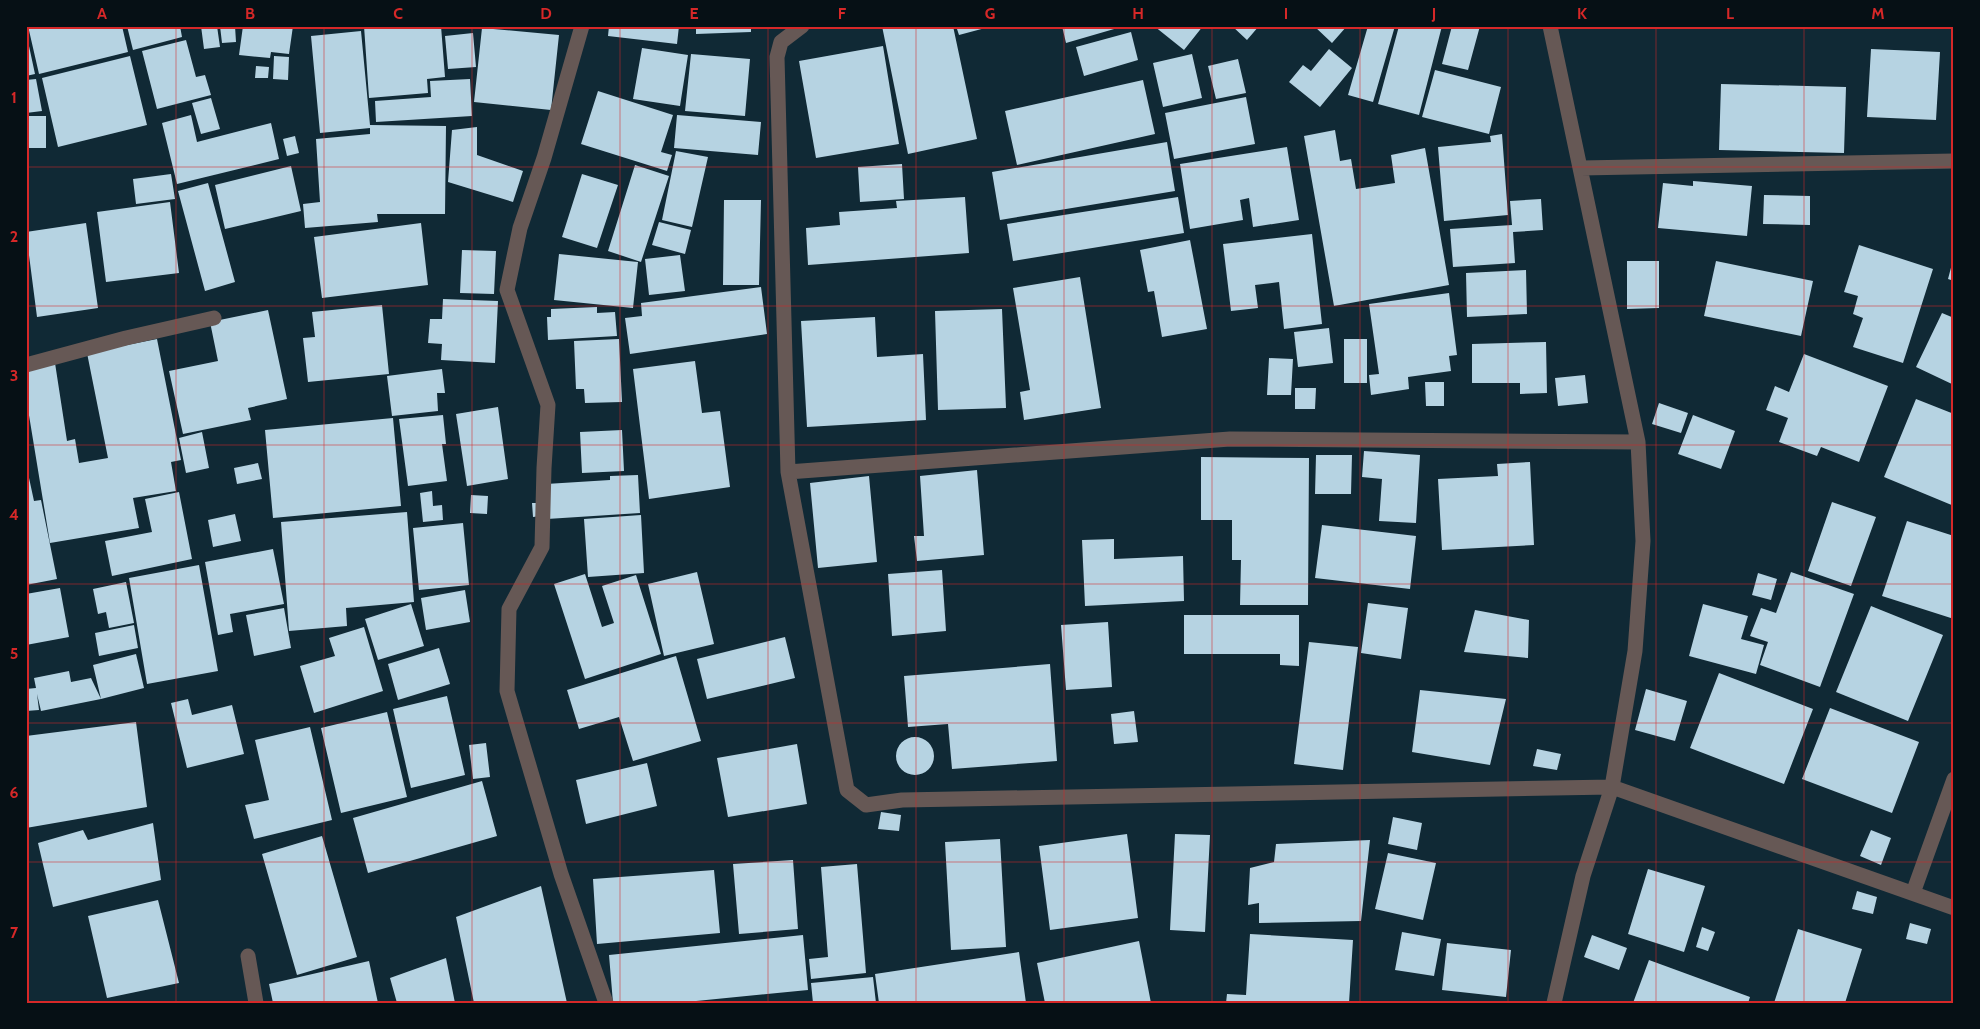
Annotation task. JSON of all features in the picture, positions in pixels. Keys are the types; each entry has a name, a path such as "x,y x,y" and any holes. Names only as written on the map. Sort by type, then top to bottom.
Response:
{"street":[{"path":"582,26 544,158 520,228 507,290 548,405 542,547 509,609 507,691 561,874 606,1003"},
{"path":"802,26 781,42 777,57 788,472 848,790 866,805 912,800 1612,787 1954,908"},
{"path":"1550,26 1638,442 1643,541 1635,651 1612,787 1584,876 1554,1003"},
{"path":"1581,168 1954,161"},
{"path":"26,365 126,338 214,318"},
{"path":"788,472 1230,439 1638,442"},
{"path":"1913,893 1954,778"},
{"path":"248,956 256,1003"}],"building":[{"path":"28,26 122,26 128,52 39,74"},
{"path":"127,26 180,26 182,37 133,50"},
{"path":"201,26 217,26 220,47 204,49"},
{"path":"220,26 235,26 236,42 222,43"},
{"path":"243,26 293,26 289,54 271,52 270,58 239,55"},
{"path":"364,26 441,26 445,77 427,79 428,93 369,98"},
{"path":"609,26 679,26 677,44 608,36"},
{"path":"696,26 751,26 751,32 696,34"},
{"path":"882,26 953,26 977,139 908,154"},
{"path":"956,26 989,26 989,27 959,35"},
{"path":"1062,26 1121,26 1121,27 1066,43"},
{"path":"1154,26 1203,26 1184,50"},
{"path":"1232,26 1259,26 1247,40"},
{"path":"1314,26 1347,26 1332,43"},
{"path":"1368,26 1395,26 1373,102 1348,95"},
{"path":"1399,26 1442,26 1419,115 1378,104"},
{"path":"1452,26 1480,26 1468,70 1442,64"},
{"path":"482,28 559,35 551,110 474,102"},
{"path":"361,31 370,125 446,126 445,214 377,214 378,222 305,228 303,204 320,202 316,139 370,134 370,128 320,133 311,36"},
{"path":"26,32 35,74 26,76"},
{"path":"1131,32 1138,60 1084,76 1076,47"},
{"path":"473,33 476,67 448,69 445,36"},
{"path":"186,40 196,77 205,75 211,95 157,109 142,51"},
{"path":"883,46 899,144 816,158 799,61"},
{"path":"642,48 688,55 680,106 633,99"},
{"path":"1329,49 1352,68 1320,107 1289,82 1303,65 1311,71"},
{"path":"1871,49 1940,52 1936,120 1867,117"},
{"path":"691,54 750,59 745,116 685,111"},
{"path":"1192,54 1202,98 1163,107 1153,63"},
{"path":"130,56 147,125 58,147 42,78"},
{"path":"274,56 289,57 288,80 273,79"},
{"path":"1238,59 1246,93 1216,99 1208,66"},
{"path":"256,66 269,67 268,78 255,78"},
{"path":"1435,70 1501,87 1489,134 1422,117"},
{"path":"36,79 42,111 26,113 26,80"},
{"path":"470,79 472,116 376,122 375,101 431,97 430,81"},
{"path":"1143,80 1155,134 1017,165 1005,111"},
{"path":"1721,84 1846,87 1844,153 1719,150"},
{"path":"598,91 673,115 661,152 672,155 667,171 581,144"},
{"path":"1246,97 1255,144 1174,159 1165,113"},
{"path":"211,98 220,129 201,134 192,103"},
{"path":"191,115 197,142 271,123 279,159 177,184 162,123"},
{"path":"677,115 761,122 758,155 674,148"},
{"path":"26,116 46,116 46,148 26,148"},
{"path":"477,127 477,155 523,171 513,202 448,182 452,130"},
{"path":"1335,130 1340,161 1351,159 1356,189 1395,183 1391,155 1425,148 1449,285 1334,306 1304,136"},
{"path":"1502,134 1508,215 1444,221 1438,147 1491,142 1490,136"},
{"path":"295,136 299,153 287,156 283,139"},
{"path":"1167,142 1175,191 1000,220 992,172"},
{"path":"1287,147 1299,220 1253,227 1249,198 1240,200 1243,220 1190,229 1180,164"},
{"path":"676,151 708,157 692,227 662,220"},
{"path":"902,164 904,199 860,202 858,167"},
{"path":"635,165 669,176 641,262 608,251"},
{"path":"291,166 301,211 225,229 215,185"},
{"path":"171,174 175,199 136,204 133,179"},
{"path":"582,174 618,185 597,248 562,237"},
{"path":"1693,181 1752,186 1747,236 1658,228 1663,183 1693,186"},
{"path":"208,183 235,282 205,291 178,191"},
{"path":"1764,195 1810,196 1810,225 1763,224"},
{"path":"965,197 969,253 808,265 806,228 840,225 839,212 897,208 896,201"},
{"path":"1178,197 1184,233 1013,261 1007,224"},
{"path":"1541,199 1543,230 1513,232 1515,263 1453,267 1450,229 1512,225 1510,201"},
{"path":"724,200 761,200 759,285 723,285"},
{"path":"170,202 179,273 106,282 97,212"},
{"path":"659,222 691,230 685,254 652,245"},
{"path":"86,223 98,308 37,317 26,232"},
{"path":"421,223 428,285 322,298 314,237"},
{"path":"1312,234 1322,324 1284,329 1279,282 1255,285 1258,308 1231,311 1223,244"},
{"path":"1190,240 1207,329 1162,337 1154,291 1148,292 1140,250"},
{"path":"1859,245 1933,269 1903,363 1853,347 1863,318 1853,314 1858,296 1844,292"},
{"path":"462,250 496,251 494,294 460,293"},
{"path":"559,254 638,262 633,308 554,300"},
{"path":"680,255 685,291 649,295 645,259"},
{"path":"1954,260 1954,281 1948,279"},
{"path":"1627,261 1659,261 1659,308 1627,309"},
{"path":"1716,261 1813,281 1801,336 1704,316"},
{"path":"1526,270 1527,314 1467,317 1466,273"},
{"path":"1080,277 1101,408 1024,420 1020,392 1030,390 1013,288"},
{"path":"761,287 767,334 630,354 625,318 642,316 641,303"},
{"path":"1449,293 1457,355 1449,356 1451,371 1408,377 1409,389 1371,395 1369,375 1379,374 1369,304"},
{"path":"443,299 498,301 495,363 441,360 442,344 428,343 430,319 442,319"},
{"path":"382,305 389,374 308,382 303,338 315,337 312,312"},
{"path":"597,307 597,313 615,312 617,336 548,340 547,317 551,317 551,309"},
{"path":"1002,309 1006,408 938,410 935,311"},
{"path":"268,310 287,399 248,408 251,420 183,434 169,371 218,361 210,322"},
{"path":"1942,313 1954,318 1954,385 1916,367"},
{"path":"875,317 877,357 923,354 926,420 807,427 801,321"},
{"path":"1329,328 1333,363 1298,367 1294,332"},
{"path":"157,339 181,460 171,462 176,491 133,498 139,528 50,543 26,397 26,368 55,363 67,441 75,439 79,463 108,458 87,353"},
{"path":"619,339 622,402 585,403 584,389 576,389 574,341"},
{"path":"1344,339 1367,339 1367,383 1344,383"},
{"path":"1546,342 1547,393 1520,394 1520,383 1472,383 1472,344"},
{"path":"1804,354 1888,386 1859,462 1821,447 1817,456 1779,442 1788,418 1766,410 1775,386 1789,392"},
{"path":"1269,358 1293,359 1291,395 1267,395"},
{"path":"695,361 702,413 720,411 730,487 649,499 633,369"},
{"path":"442,369 445,393 437,393 438,411 392,416 387,376"},
{"path":"1585,375 1588,403 1558,406 1555,378"},
{"path":"1425,382 1444,382 1444,406 1426,406"},
{"path":"1295,388 1316,388 1315,409 1295,409"},
{"path":"1916,399 1954,414 1954,506 1884,477"},
{"path":"1659,403 1688,413 1681,433 1652,424"},
{"path":"498,407 508,479 467,486 456,414"},
{"path":"443,415 446,444 442,444 447,481 408,486 399,419"},
{"path":"1693,415 1735,431 1721,469 1678,454"},
{"path":"393,418 401,506 273,518 265,430"},
{"path":"622,430 624,471 582,473 580,432"},
{"path":"202,432 209,468 186,473 179,438"},
{"path":"1364,451 1420,455 1416,523 1379,521 1382,479 1362,477"},
{"path":"1316,455 1352,455 1351,494 1315,494"},
{"path":"1201,457 1309,458 1308,605 1240,605 1241,560 1232,560 1232,520 1201,520"},
{"path":"1530,462 1534,545 1442,550 1438,479 1498,476 1497,464"},
{"path":"258,463 262,479 237,484 234,468"},
{"path":"26,464 34,501 41,500 57,579 26,585"},
{"path":"977,470 984,555 917,561 914,536 924,536 920,476"},
{"path":"638,475 640,513 547,519 546,484 610,480 610,476"},
{"path":"869,476 877,562 818,568 810,483"},
{"path":"432,491 433,506 442,505 443,520 423,522 420,493"},
{"path":"179,492 192,559 112,576 105,541 152,532 145,499"},
{"path":"471,495 488,496 487,514 470,513"},
{"path":"1832,502 1876,517 1851,586 1808,571"},
{"path":"532,503 540,503 541,516 533,517"},
{"path":"407,512 414,602 346,608 347,626 289,631 281,522"},
{"path":"235,514 241,541 213,547 208,520"},
{"path":"641,515 644,573 588,577 584,519"},
{"path":"1907,521 1954,536 1954,619 1882,596"},
{"path":"463,523 469,585 419,590 413,528"},
{"path":"1322,525 1416,536 1410,589 1315,578"},
{"path":"1114,539 1114,559 1183,556 1184,601 1085,606 1082,540"},
{"path":"273,549 284,604 230,614 233,632 218,635 205,562"},
{"path":"199,565 218,671 147,684 129,578"},
{"path":"942,570 946,631 892,636 888,574"},
{"path":"697,572 714,644 664,656 648,584"},
{"path":"1791,572 1854,594 1820,687 1760,665 1768,642 1750,636 1761,608 1776,613"},
{"path":"1758,573 1777,579 1771,600 1752,595"},
{"path":"585,574 602,627 614,623 602,586 636,575 661,654 585,679 554,584"},
{"path":"126,582 134,623 109,628 106,612 98,614 93,589"},
{"path":"60,588 69,637 26,645 26,594"},
{"path":"465,590 470,622 426,630 421,598"},
{"path":"1368,603 1408,608 1401,659 1361,653"},
{"path":"411,604 424,646 378,660 365,619"},
{"path":"1703,604 1748,616 1741,639 1764,645 1756,674 1689,656"},
{"path":"1871,606 1943,635 1908,721 1836,692"},
{"path":"284,608 291,648 254,656 246,615"},
{"path":"1475,610 1529,620 1528,658 1464,652"},
{"path":"1184,615 1299,615 1299,666 1280,665 1280,654 1184,654"},
{"path":"1108,622 1112,687 1066,690 1061,625"},
{"path":"134,625 138,648 99,656 95,633"},
{"path":"364,627 383,691 314,713 300,666 335,656 329,638"},
{"path":"785,637 795,678 707,699 697,659"},
{"path":"1309,642 1358,647 1343,770 1294,764"},
{"path":"439,648 450,684 398,700 388,664"},
{"path":"136,654 144,688 101,699 93,665"},
{"path":"676,656 701,741 633,761 619,717 579,729 567,690"},
{"path":"1050,664 1057,761 952,769 948,724 908,727 904,676"},
{"path":"69,671 71,682 91,678 101,699 41,711 37,694 39,710 26,711 26,689 36,688 34,678"},
{"path":"1719,673 1813,709 1784,784 1690,748"},
{"path":"1646,689 1687,701 1675,741 1635,730"},
{"path":"1420,690 1506,699 1490,765 1412,752"},
{"path":"447,696 465,775 411,788 393,709"},
{"path":"188,699 192,715 232,705 244,754 187,768 171,703"},
{"path":"1830,708 1919,742 1892,813 1802,779"},
{"path":"1134,711 1138,742 1114,744 1111,714"},
{"path":"387,712 407,797 341,813 321,728"},
{"path":"136,722 147,807 26,828 26,736"},
{"path":"310,727 332,820 254,839 245,805 269,800 255,740"},
{"path":"915,737 928,743 934,756 928,769 915,775 902,769 896,756 902,743"},
{"path":"486,743 490,777 473,779 469,745"},
{"path":"797,744 807,804 728,817 717,758"},
{"path":"1537,749 1561,754 1557,770 1533,766"},
{"path":"647,763 657,806 586,824 576,780"},
{"path":"482,781 497,836 368,873 353,818"},
{"path":"881,812 901,815 899,831 878,829"},
{"path":"1393,817 1422,823 1417,850 1388,844"},
{"path":"153,823 161,880 53,907 38,843 83,830 88,840"},
{"path":"1871,830 1891,838 1881,865 1860,856"},
{"path":"1127,834 1138,918 1050,930 1039,846"},
{"path":"1175,834 1210,835 1205,932 1170,930"},
{"path":"322,836 357,957 297,975 262,854"},
{"path":"1000,839 1006,947 951,950 945,842"},
{"path":"1370,840 1361,921 1259,923 1259,903 1248,905 1250,868 1274,862 1276,844"},
{"path":"1388,853 1436,863 1423,920 1375,909"},
{"path":"793,860 798,929 739,934 733,864"},
{"path":"857,864 866,973 811,979 809,959 828,957 821,867"},
{"path":"1648,869 1705,886 1684,952 1628,934"},
{"path":"714,870 720,933 597,944 593,879"},
{"path":"541,886 567,1003 474,1003 456,917"},
{"path":"1857,891 1877,897 1873,914 1852,909"},
{"path":"158,900 179,983 107,998 88,916"},
{"path":"1910,923 1931,929 1927,944 1906,939"},
{"path":"1702,927 1715,932 1708,951 1696,947"},
{"path":"1798,929 1862,949 1845,1003 1774,1003"},
{"path":"1402,932 1441,939 1434,976 1395,970"},
{"path":"1250,934 1353,940 1349,1003 1226,1003 1227,994 1246,995"},
{"path":"803,935 808,990 676,1003 613,1003 609,955"},
{"path":"1592,935 1627,948 1619,970 1584,957"},
{"path":"1139,941 1151,1003 1045,1003 1037,963"},
{"path":"1447,943 1511,950 1506,997 1442,990"},
{"path":"1019,952 1026,1003 879,1003 875,974"},
{"path":"446,958 455,1003 397,1003 390,978"},
{"path":"1649,960 1750,997 1748,1003 1633,1003"},
{"path":"369,961 378,1003 273,1003 269,984"},
{"path":"873,977 876,1003 813,1003 811,983"}]}
